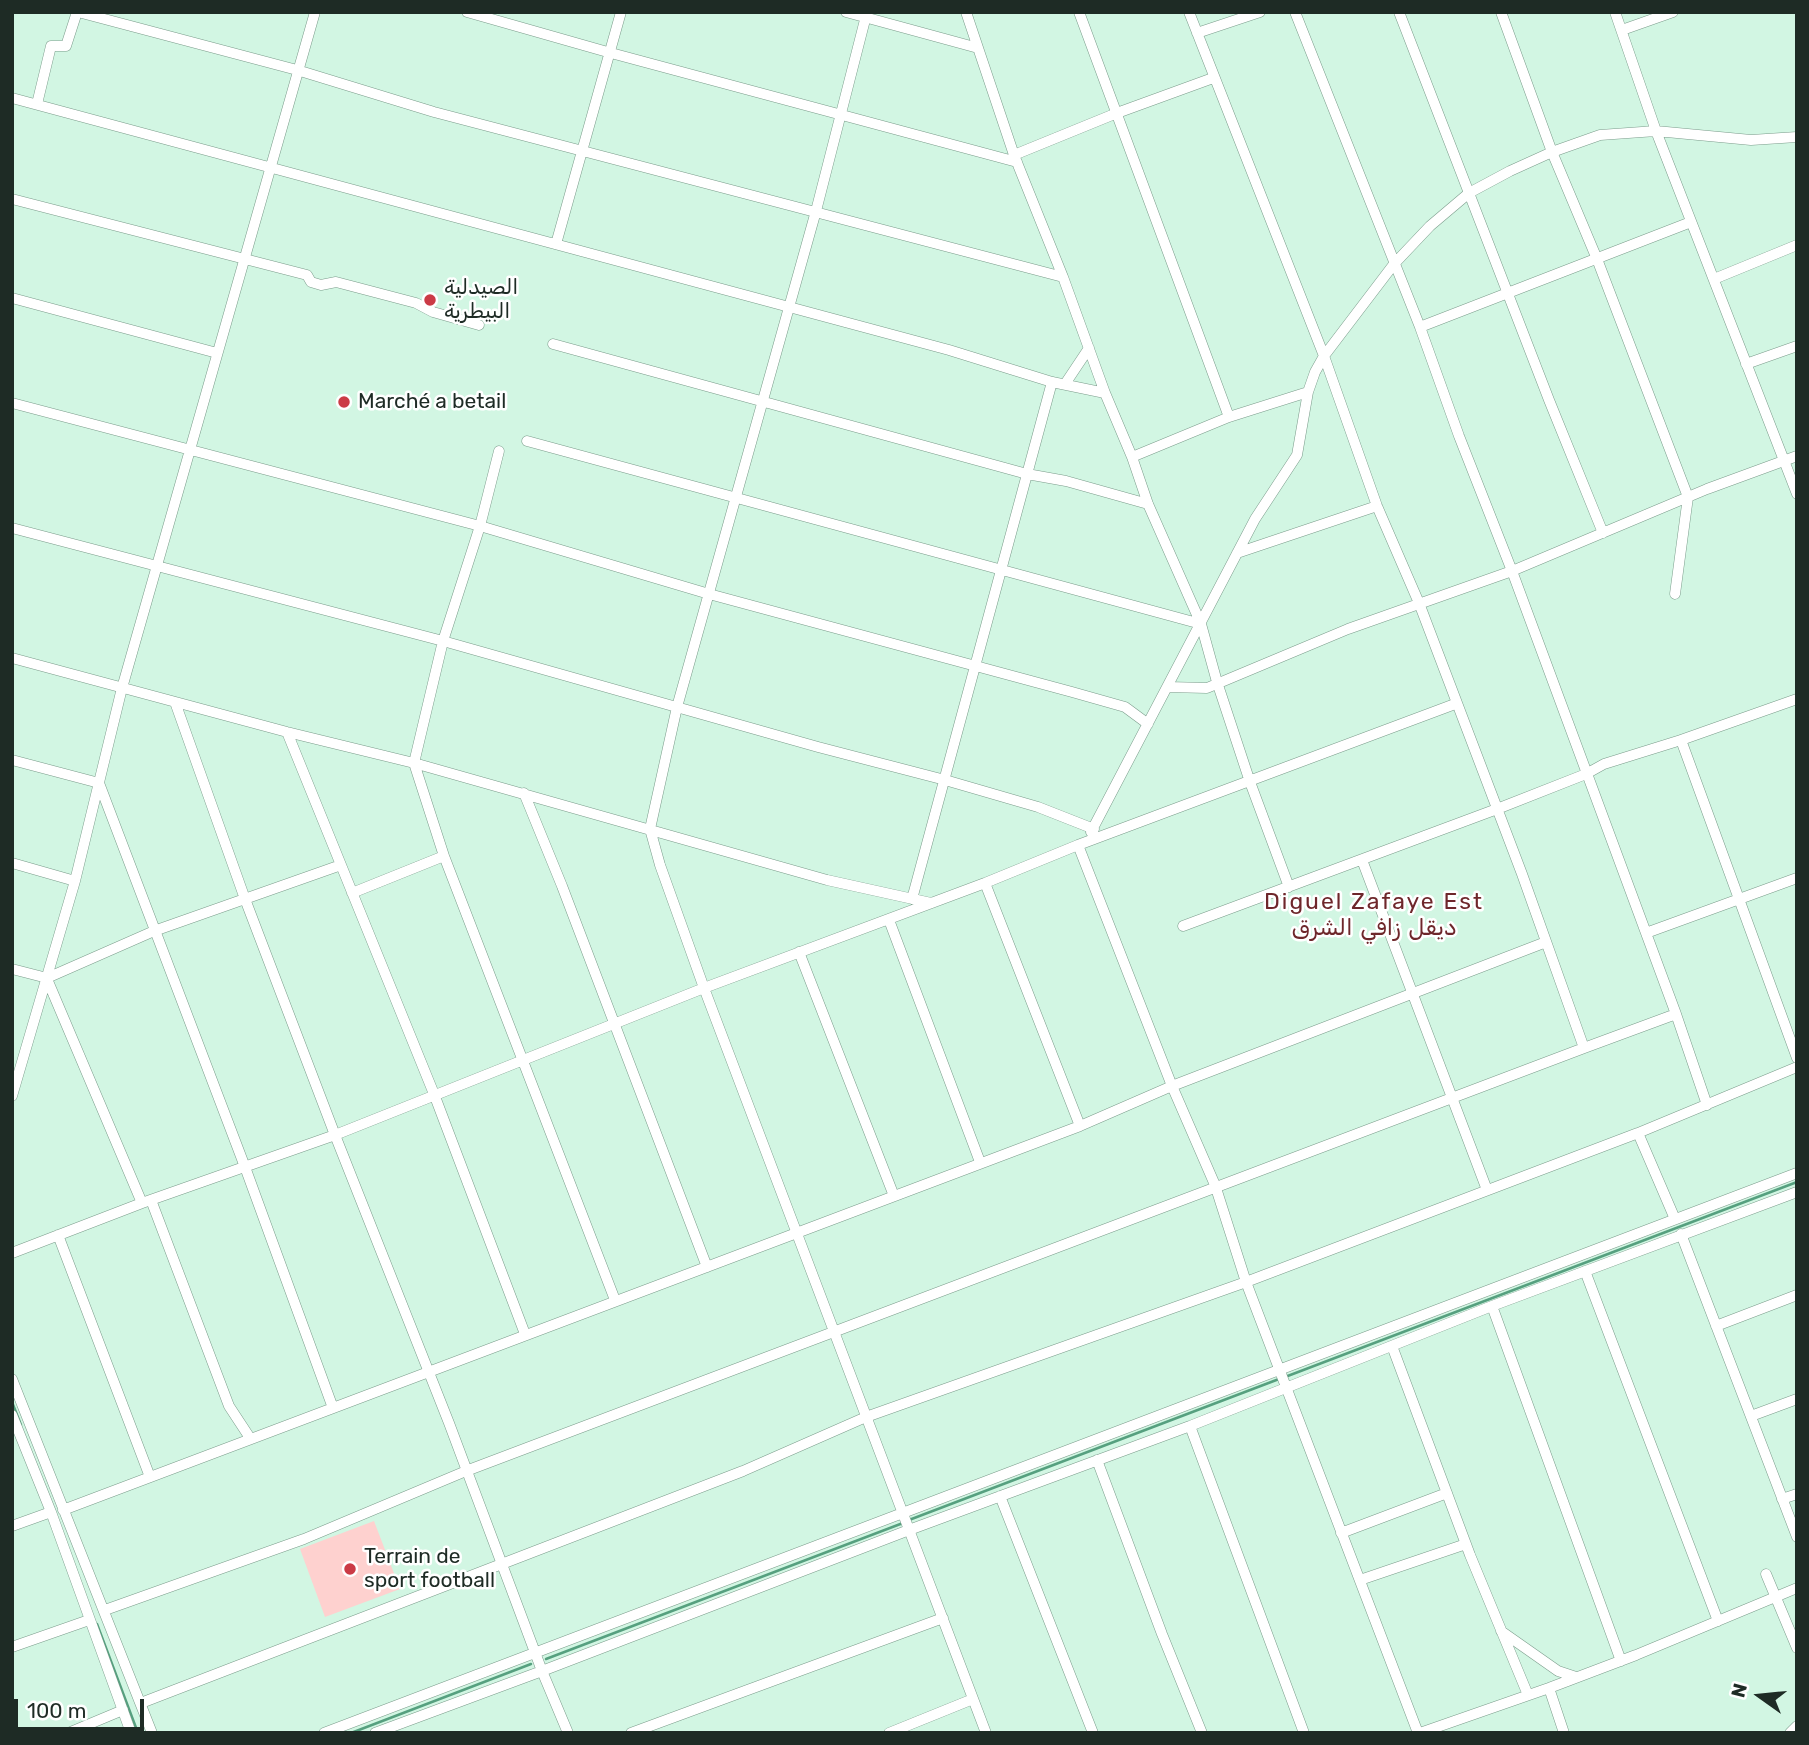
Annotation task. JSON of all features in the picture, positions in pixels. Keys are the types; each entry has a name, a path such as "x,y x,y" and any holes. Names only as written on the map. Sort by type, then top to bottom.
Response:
{"street":[{"path":"37,104 51,46 66,46 77,12 297,70 434,112 1063,277"},
{"path":"12,1096 14,1078 75,881 122,688 315,12"},
{"path":"467,12 611,53 1015,159 1117,113 1213,78"},
{"path":"556,244 621,12"},
{"path":"846,12 866,15 978,48"},
{"path":"966,12 1015,159 1063,277 1148,504 1201,624 1250,782 1289,887"},
{"path":"1079,12 1229,416"},
{"path":"1189,12 1324,356 1377,506 1419,603 1584,1048"},
{"path":"1197,33 1259,12"},
{"path":"1296,12 1420,327 1512,571 1707,1105"},
{"path":"1399,12 1603,533"},
{"path":"1501,12 1552,152 1597,259 1688,497 1675,594"},
{"path":"1615,12 1656,131 1797,494"},
{"path":"1622,30 1673,12"},
{"path":"866,15 790,307 677,707 650,829 660,865 704,988 986,1733"},
{"path":"12,98 949,350 1052,382 1105,393"},
{"path":"1078,845 1094,829 1255,519 1297,455 1308,392 1324,356 1394,264 1430,226 1469,193 1552,152 1600,135 1656,131 1752,140 1797,137"},
{"path":"12,199 307,275 311,282 321,285 336,282 416,303 433,312 479,325"},
{"path":"1420,327 1691,222"},
{"path":"1714,279 1797,246"},
{"path":"12,298 217,353"},
{"path":"553,344 1027,474 1066,481 1148,504"},
{"path":"1746,364 1797,346"},
{"path":"1065,384 1089,348"},
{"path":"912,899 1052,382"},
{"path":"1132,457 1229,416 1308,392"},
{"path":"12,403 480,526 709,594 975,664 1125,707 1148,724"},
{"path":"527,441 1201,624"},
{"path":"499,451 480,526 443,641 414,763 444,856 615,1300"},
{"path":"1168,687 1207,688 1419,603 1512,571 1688,497 1797,456"},
{"path":"1237,553 1377,506"},
{"path":"12,528 443,641 945,780 1038,807 1094,829"},
{"path":"12,658 287,732 414,763 827,880 931,903"},
{"path":"1183,926 1497,810 1604,764 1797,699"},
{"path":"175,702 245,899 568,1733"},
{"path":"12,1253 147,1201 335,1135 704,988 1455,704"},
{"path":"287,732 434,1094 526,1334"},
{"path":"1681,740 1797,1058"},
{"path":"12,760 99,783"},
{"path":"99,783 333,1408"},
{"path":"524,793 706,1267"},
{"path":"1078,845 1172,1086 1215,1185 1245,1282 1419,1733 1621,1661 1797,1588"},
{"path":"352,893 444,856"},
{"path":"1362,860 1487,1190"},
{"path":"12,863 75,881"},
{"path":"12,969 47,978 154,931 341,865"},
{"path":"1646,933 1797,878"},
{"path":"985,883 1080,1126"},
{"path":"889,920 981,1161"},
{"path":"63,1510 981,1161 1080,1126 1172,1086 1546,942"},
{"path":"799,953 894,1196"},
{"path":"47,978 147,1201 229,1406 250,1438"},
{"path":"105,1610 304,1539 466,1471 1215,1185 1676,1014"},
{"path":"141,1703 743,1471 866,1417 1245,1282 1638,1132 1797,1067"},
{"path":"1638,1132 1675,1219"},
{"path":"375,1733 539,1662 1284,1378 1675,1219 1797,1173"},
{"path":"324,1733 539,1662 906,1522 1000,1496 1190,1426 1284,1378 1392,1346 1797,1192"},
{"path":"58,1234 150,1477"},
{"path":"1681,1234 1797,1537"},
{"path":"1585,1271 1718,1621"},
{"path":"1716,1326 1797,1295"},
{"path":"1492,1306 1621,1661"},
{"path":"1392,1346 1466,1544 1528,1695"},
{"path":"12,1379 152,1733"},
{"path":"1751,1416 1797,1398"},
{"path":"12,1415 51,1512 131,1733"},
{"path":"1190,1426 1304,1733"},
{"path":"1097,1460 1202,1733"},
{"path":"1342,1533 1447,1493"},
{"path":"1782,1499 1797,1494"},
{"path":"1000,1496 1093,1733"},
{"path":"12,1526 51,1512"},
{"path":"1360,1580 1466,1544"},
{"path":"1766,1574 1797,1648"},
{"path":"631,1733 943,1618"},
{"path":"12,1647 89,1620"},
{"path":"1501,1630 1558,1671 1576,1677"},
{"path":"1549,1688 1564,1733"},
{"path":"889,1733 973,1699"},
{"path":"68,1733 123,1710"},
{"path":"1790,1733 1797,1726"}],"shaded area":[{"name":"Terrain de sport football","path":"374,1521 400,1589 325,1617 300,1549"}],"waterway":[{"path":"1285,1377 1797,1182"},
{"path":"909,1520 1279,1379"},
{"path":"12,1402 21,1425"},
{"path":"546,1659 903,1523"},
{"path":"97,1624 138,1733"},
{"path":"351,1733 531,1664"}],"place":[{"name":"الصيدلية البيطرية","path":"430,300"},
{"name":"Marché a betail","path":"344,402"},
{"name":"Terrain de sport football","path":"350,1569"}],"district":[{"name":"Diguel Zafaye Est ديقل زافي الشرق","path":"1374,915"}]}
